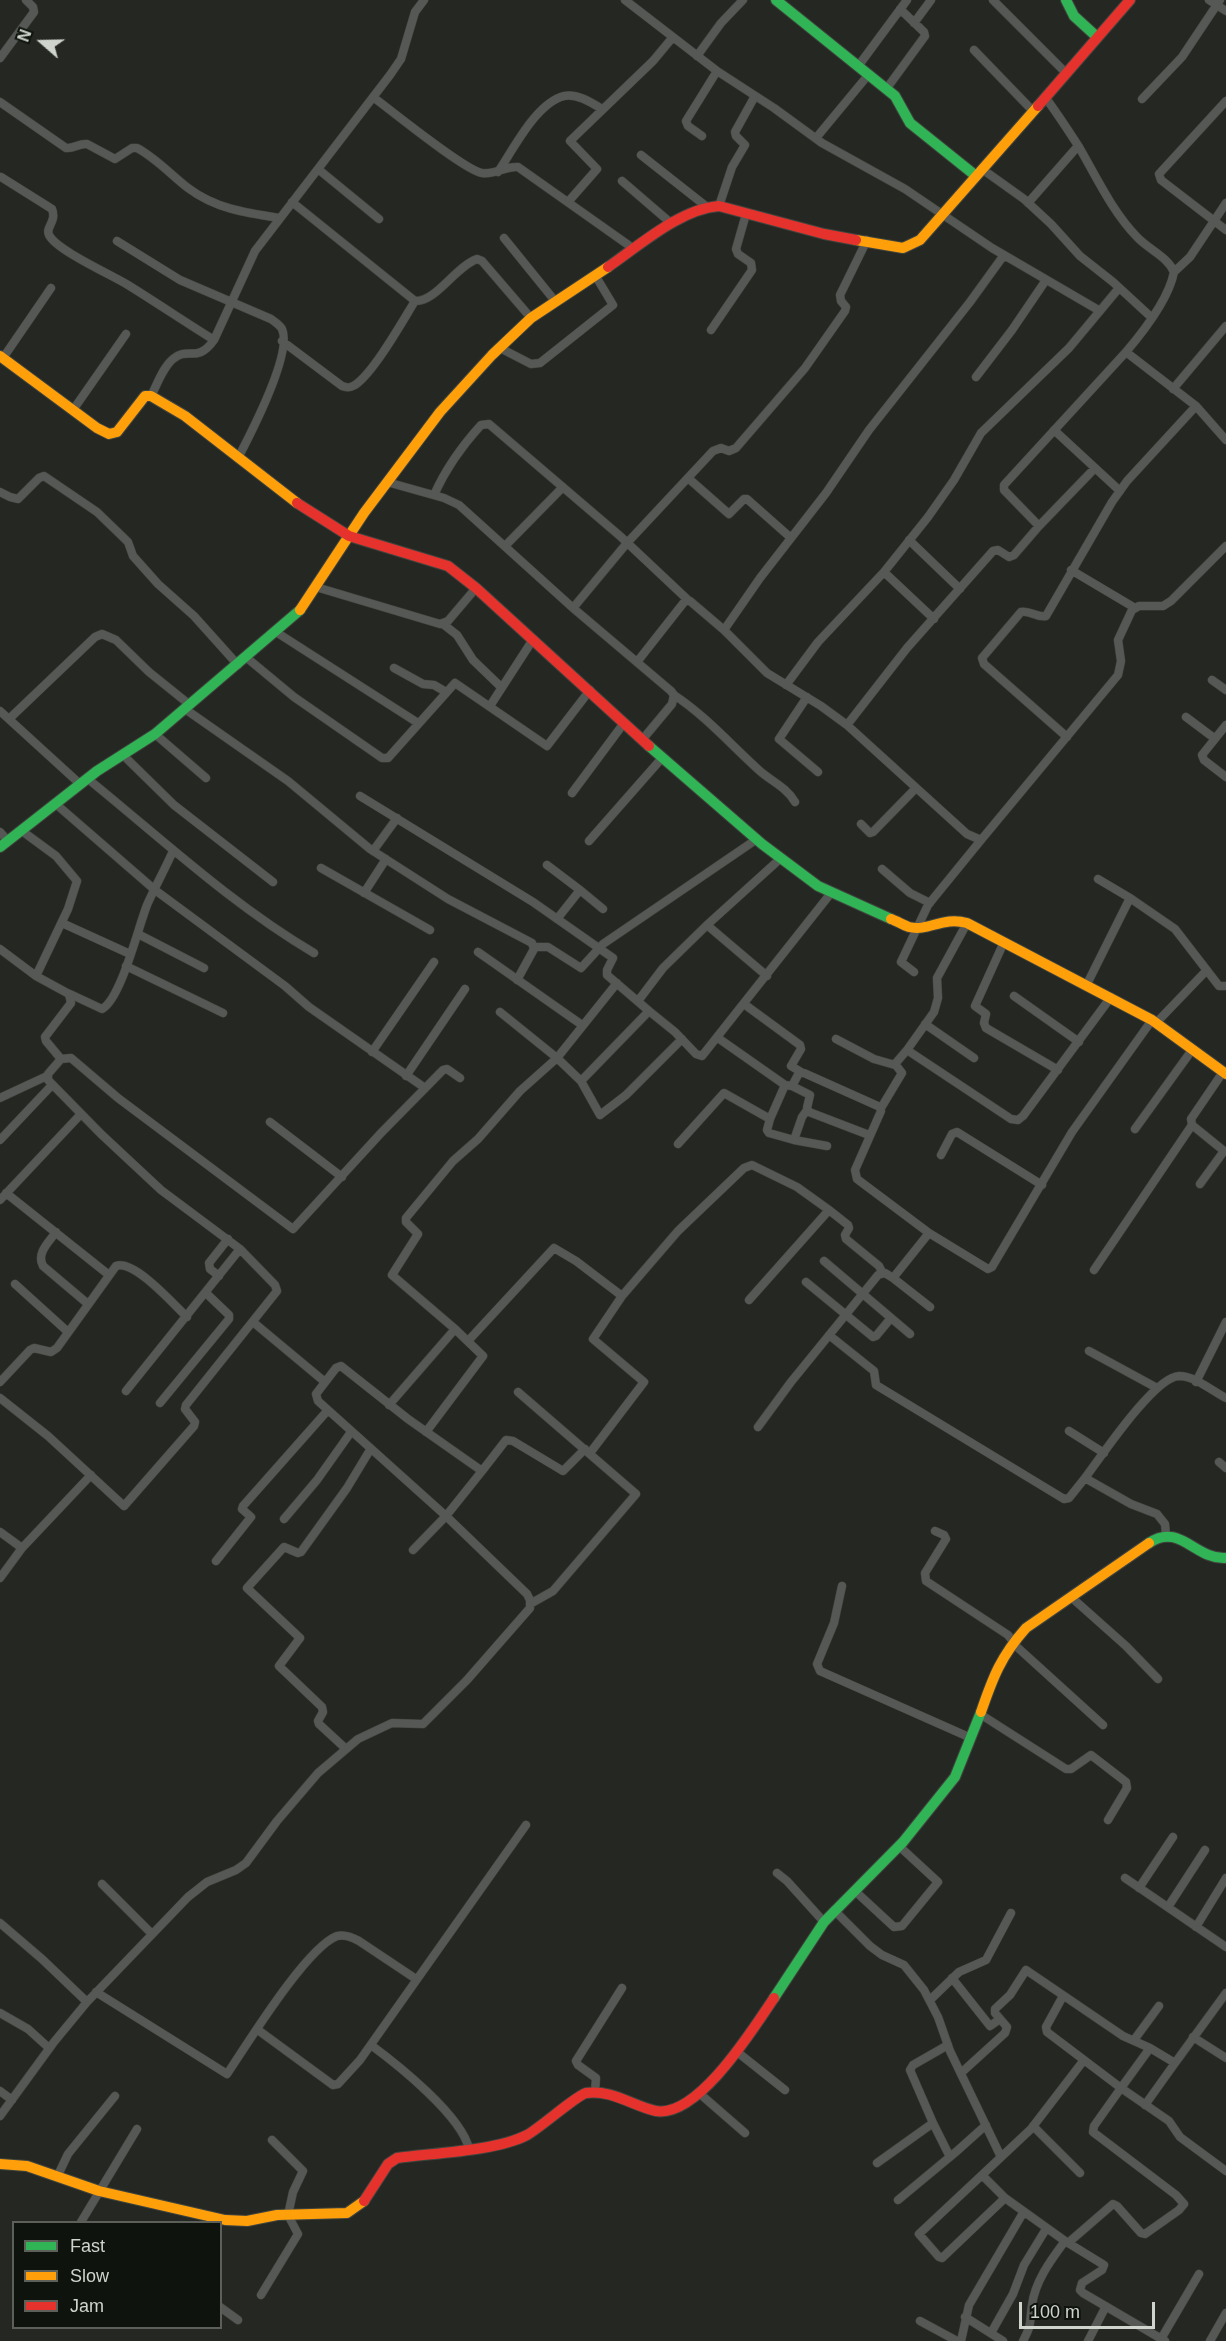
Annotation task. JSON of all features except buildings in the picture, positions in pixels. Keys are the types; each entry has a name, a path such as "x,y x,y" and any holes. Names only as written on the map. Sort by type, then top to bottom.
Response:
{"street":[{"path":"0,58 34,12 33,7 26,0"},
{"path":"151,396 171,360 183,355 206,351 214,340 255,251 401,59 412,21 424,0"},
{"path":"626,0 717,71 816,138 850,160 905,189 1004,255 1100,311"},
{"path":"697,56 721,23 743,0"},
{"path":"776,0 887,88 898,99 910,123 979,173 1028,203 1080,256 1151,317"},
{"path":"859,65 907,0"},
{"path":"914,22 931,0"},
{"path":"993,0 1066,73"},
{"path":"1066,0 1074,16 1097,37"},
{"path":"0,832 4,844 84,782 155,734 243,662 300,610 387,482 440,412 531,318 672,224 707,207 719,206 824,234 903,248 911,246 920,240 943,215 1130,0"},
{"path":"1209,0 1219,3 1226,11"},
{"path":"1142,99 1182,57 1219,3"},
{"path":"887,88 924,38 925,33 900,9"},
{"path":"568,202 597,168 570,141 653,62 673,37"},
{"path":"974,50 1032,110"},
{"path":"702,136 688,126 686,121 717,71"},
{"path":"816,138 869,74"},
{"path":"497,173 533,117 553,102 564,96 574,96 602,109"},
{"path":"719,206 732,167 745,145 735,136 735,132 755,96"},
{"path":"373,97 474,170 482,173 497,173 509,167 518,167 634,249"},
{"path":"1045,97 1078,146 1109,202 1138,239 1169,263 1174,272"},
{"path":"1226,101 1158,174 1161,180 1226,230"},
{"path":"0,102 66,148 71,149 87,144 116,159 132,148 137,148 190,189 215,204 243,213 280,218"},
{"path":"1028,203 1078,146"},
{"path":"641,155 707,207"},
{"path":"318,170 379,219"},
{"path":"0,176 52,209 54,220 48,231 49,236 56,242 214,340"},
{"path":"622,181 672,224"},
{"path":"292,202 415,301 422,302 430,297 453,275 477,260 482,261 531,318"},
{"path":"1039,526 1004,490 1004,485 1126,352 1164,296 1174,272 1190,257 1226,203"},
{"path":"711,330 752,270 752,264 735,249 746,214"},
{"path":"504,238 555,301"},
{"path":"573,608 627,543 715,450 721,448 729,452 736,448 821,348 845,311 846,307 841,301 841,293 867,240"},
{"path":"117,241 180,280 271,319 281,328 282,341 269,395 262,414 238,458"},
{"path":"724,630 826,493 869,430 1004,255"},
{"path":"500,348 531,364 540,363 613,305 595,275"},
{"path":"976,377 1046,280"},
{"path":"51,288 1,357 97,428 112,434 117,432 145,396 151,396 185,416 297,503 349,536 448,566 476,588 532,641 590,690 662,758 757,839 818,886 899,922 919,925 950,918 967,923 1112,997 1154,1022 1224,1073 1191,1119 1192,1125 1094,1270"},
{"path":"786,685 818,642 884,572 909,540 954,480 981,432 1068,348 1119,288"},
{"path":"282,341 342,386 349,388 367,373 415,301"},
{"path":"1173,389 1226,326"},
{"path":"73,410 126,334"},
{"path":"1126,352 1196,406 1226,440"},
{"path":"1066,737 982,661 984,654 1020,612 1025,611 1040,617 1046,616 1071,570 1120,491 1196,406"},
{"path":"434,495 450,463 481,425 493,426 724,630 767,673 847,725 968,834 981,840"},
{"path":"1054,430 1120,491"},
{"path":"847,725 907,648 993,551 998,550 1009,557 1014,555 1095,468"},
{"path":"0,492 18,499 39,478 44,476 98,512 128,542 133,556 158,584 243,662 378,757 388,758 453,684 457,684 547,746 590,690"},
{"path":"688,478 729,514 744,499 747,499 791,538"},
{"path":"387,482 434,495 459,505 506,545 573,608 697,712 763,773 787,791 795,802"},
{"path":"506,545 563,487"},
{"path":"909,540 960,589"},
{"path":"1071,570 1135,608 1155,608 1171,601 1226,546"},
{"path":"884,572 934,620"},
{"path":"319,583 388,610 443,624 457,635 473,660 501,687"},
{"path":"443,624 476,588"},
{"path":"637,662 688,600"},
{"path":"914,972 901,962 929,904 1118,675 1119,634 1135,608"},
{"path":"276,633 418,723"},
{"path":"9,719 86,645 102,634 116,640 187,707 288,781 356,839 448,899 532,943 534,947"},
{"path":"490,706 532,641"},
{"path":"394,668 423,684 434,685 446,692"},
{"path":"1212,680 1226,690"},
{"path":"642,740 672,704 674,695"},
{"path":"807,697 779,739 818,772"},
{"path":"0,711 84,782 145,825 173,851 259,918 314,953"},
{"path":"1186,717 1214,738"},
{"path":"572,793 624,723"},
{"path":"1226,725 1203,751 1202,758 1226,777"},
{"path":"155,734 206,778"},
{"path":"123,755 174,805 273,882"},
{"path":"589,841 662,758"},
{"path":"861,824 873,832 916,788"},
{"path":"360,796 600,948 613,958 606,973 682,1039 698,1056 706,1053 831,893"},
{"path":"57,805 155,890 285,986 309,1007 425,1088"},
{"path":"373,851 397,818"},
{"path":"22,831 56,856 77,881 76,890 62,923 36,976"},
{"path":"516,980 534,947 542,945 580,968 600,948 757,839"},
{"path":"0,949 36,976 102,1010 108,1006 126,966 155,890 173,851"},
{"path":"638,1001 663,968 782,858"},
{"path":"364,892 386,859"},
{"path":"547,865 603,909"},
{"path":"321,868 430,930"},
{"path":"882,869 929,904"},
{"path":"1098,879 1175,929 1206,971 1224,989"},
{"path":"557,919 580,890"},
{"path":"1087,984 1130,898"},
{"path":"62,923 130,954"},
{"path":"895,1065 926,1024 937,1005 937,978 967,923"},
{"path":"707,925 767,976"},
{"path":"138,934 204,968"},
{"path":"1004,942 977,996 976,1008 986,1014 986,1028 1058,1070"},
{"path":"478,952 582,1025"},
{"path":"372,1052 434,962"},
{"path":"126,966 223,1013"},
{"path":"836,1039 874,1059 895,1065 902,1073 881,1108 855,1170 855,1177 929,1233 986,1269 990,1269 1072,1132 1154,1022 1206,971"},
{"path":"426,1431 482,1358 481,1352 392,1275 418,1233 406,1222 406,1218 453,1161 478,1139 520,1091 557,1058 617,983"},
{"path":"406,1076 465,989"},
{"path":"61,1059 45,1038 71,1003 72,999 69,994"},
{"path":"1014,996 1079,1042"},
{"path":"907,1050 1015,1120 1023,1116 1112,997"},
{"path":"744,1004 800,1046 801,1049 791,1066 881,1108"},
{"path":"581,1081 649,1011"},
{"path":"500,1012 557,1058 581,1081 599,1114 626,1095 682,1039"},
{"path":"926,1024 974,1058"},
{"path":"718,1038 789,1086 810,1095 807,1110 802,1117 794,1140"},
{"path":"1135,1129 1192,1050"},
{"path":"0,1098 47,1076 61,1059 71,1058 118,1098 291,1228 296,1227 381,1133 445,1069 460,1078"},
{"path":"801,1072 789,1086 770,1119 767,1132 827,1146"},
{"path":"0,1398 48,1436 121,1505 125,1504 194,1426 193,1419 185,1407 254,1322 276,1293 277,1287 240,1249 161,1190 81,1114 47,1076"},
{"path":"0,1140 52,1084"},
{"path":"678,1144 723,1093 770,1119"},
{"path":"807,1110 869,1135"},
{"path":"0,1200 81,1114"},
{"path":"270,1122 342,1177"},
{"path":"1192,1125 1224,1144 1223,1153 1200,1184"},
{"path":"941,1155 952,1134 957,1132 1042,1185"},
{"path":"413,1550 446,1516 506,1440 513,1441 563,1471 587,1451 644,1382 593,1339 622,1296 678,1231 748,1165 756,1166 797,1187 829,1210 848,1225 846,1239 879,1266 882,1272 930,1307"},
{"path":"6,1193 109,1275"},
{"path":"749,1300 829,1210"},
{"path":"56,1232 39,1260 88,1304"},
{"path":"893,1278 929,1233"},
{"path":"219,1276 209,1267 208,1263 228,1239"},
{"path":"468,1341 554,1248 622,1296"},
{"path":"126,1391 188,1317 240,1249"},
{"path":"824,1261 910,1334"},
{"path":"0,1382 30,1350 34,1348 51,1352 117,1266 127,1265 142,1275 188,1317"},
{"path":"758,1427 790,1382 882,1272"},
{"path":"806,1282 874,1337 891,1318"},
{"path":"15,1284 68,1332"},
{"path":"160,1403 229,1319 229,1315 206,1293"},
{"path":"254,1322 325,1382"},
{"path":"1196,1382 1226,1322"},
{"path":"389,1404 455,1329"},
{"path":"829,1335 874,1371 876,1385 1067,1500 1146,1399 1171,1378 1187,1377 1226,1398"},
{"path":"1089,1351 1157,1388"},
{"path":"0,2116 49,2048 96,1992 199,1888 246,1863 277,1821 318,1773 357,1739 383,1725 423,1724 527,1614 530,1604 527,1594 446,1516 351,1432 316,1398 316,1394 336,1368 341,1366 389,1404 482,1471"},
{"path":"518,1392 636,1496 553,1591 530,1604"},
{"path":"216,1561 251,1517 242,1509 243,1506 328,1410"},
{"path":"1069,1431 1104,1453"},
{"path":"284,1519 317,1480 351,1432"},
{"path":"345,1748 319,1722 323,1712 322,1707 279,1666 300,1638 247,1588 284,1547 298,1553 301,1552 347,1488 370,1450"},
{"path":"1219,1462 1226,1468"},
{"path":"0,1578 22,1548 91,1475"},
{"path":"1086,1478 1156,1515 1165,1524 1166,1535"},
{"path":"935,1531 946,1536 946,1539 925,1573 925,1579 1008,1635 1017,1647 1104,1725"},
{"path":"0,1532 22,1548"},
{"path":"0,2164 27,2166 99,2191 202,2219 236,2221 288,2215 347,2213 362,2204 388,2164 397,2158 406,2155 507,2144 544,2124 584,2093 595,2092 666,2112 680,2106 699,2093 736,2051 773,2000 824,1922 899,1846 955,1777 996,1669 1014,1641 1026,1628 1158,1538 1166,1535 1184,1540 1218,1559 1226,1558"},
{"path":"842,1586 834,1623 817,1667 839,1680 971,1738"},
{"path":"1071,1597 1126,1646 1158,1679"},
{"path":"980,1714 1066,1769 1071,1769 1091,1755 1126,1782 1127,1788 1108,1820"},
{"path":"258,2030 333,2085 338,2084 371,2045 526,1825"},
{"path":"1139,1888 1173,1837"},
{"path":"855,1891 894,1927 902,1926 938,1882 899,1846"},
{"path":"1168,1907 1205,1850"},
{"path":"777,1873 824,1922"},
{"path":"1125,1878 1226,1947"},
{"path":"1196,1926 1226,1878"},
{"path":"102,1884 152,1933"},
{"path":"834,1910 870,1946 882,1955 904,1965 924,1990 1001,2157"},
{"path":"930,2000 952,1978 986,1960 1011,1913"},
{"path":"0,1923 87,2002"},
{"path":"96,1992 226,2074 300,1969 316,1951 339,1935 349,1936 359,1941 416,1979"},
{"path":"961,2073 1005,2033 1006,2027 995,2013 995,2009 1010,1995 1024,1970 1123,2036 1175,2063"},
{"path":"952,1978 990,2026 1000,2019"},
{"path":"595,2092 596,2078 576,2061 622,1988"},
{"path":"1145,2105 1226,1993"},
{"path":"1063,1996 1046,2030 1121,2088 1169,2121 1180,2137 1226,2171"},
{"path":"1134,2040 1159,2006"},
{"path":"0,2013 28,2029 49,2048"},
{"path":"1193,2037 1226,2058"},
{"path":"371,2045 406,2073 457,2124 467,2139 469,2149"},
{"path":"948,2045 913,2065 910,2070 950,2157"},
{"path":"1023,2341 1032,2323 1032,2304 1042,2276 1067,2242 1113,2204 1143,2234 1164,2222 1184,2204 1176,2195 1093,2132 1094,2126 1150,2048"},
{"path":"736,2051 785,2090"},
{"path":"1005,2198 942,2258 920,2236 920,2232 1033,2126 1084,2060"},
{"path":"0,2091 12,2100"},
{"path":"699,2093 745,2133"},
{"path":"58,2175 72,2149 115,2096"},
{"path":"878,2163 933,2123"},
{"path":"898,2200 986,2124"},
{"path":"1033,2126 1080,2173"},
{"path":"82,2221 137,2129"},
{"path":"261,2295 298,2234 288,2215 303,2171 272,2140"},
{"path":"982,2175 1023,2213 1104,2265 1102,2270 1082,2283 1080,2290 1105,2308 1163,2340 1199,2274"},
{"path":"961,2341 969,2305 1023,2213"},
{"path":"991,2333 1013,2294 1024,2265 1046,2229"},
{"path":"222,2308 238,2320"},
{"path":"1088,2341 1105,2308"},
{"path":"1210,2341 1226,2313"},
{"path":"965,2317 1003,2341"},
{"path":"920,2321 957,2341"}],"traffic: fast":[{"path":"776,0 895,96 910,123 976,176"},
{"path":"1066,0 1074,16 1097,37"},
{"path":"0,847 97,771 155,734 300,610"},
{"path":"649,746 762,844 818,886 891,919"},
{"path":"1149,1543 1170,1537 1179,1539 1205,1554 1226,1558"},
{"path":"774,1998 824,1922 903,1842 955,1777 981,1712"}],"traffic: slow":[{"path":"856,240 903,248 920,240 1038,106"},
{"path":"300,610 364,513 440,412 492,355 531,318 608,267"},
{"path":"0,356 97,428 109,434 117,432 145,396 151,396 185,416 297,503"},
{"path":"891,919 916,928 950,921 967,923 1152,1020 1226,1074"},
{"path":"981,1712 999,1667 1026,1628 1149,1543"},
{"path":"0,2164 27,2166 99,2191 225,2220 247,2221 277,2215 347,2213 364,2201"}],"traffic: jam":[{"path":"1038,106 1130,0"},
{"path":"608,267 675,221 704,209 719,206 824,234 856,240"},
{"path":"297,503 349,536 448,566 476,588 649,746"},
{"path":"364,2201 388,2164 397,2158 464,2151 514,2140 527,2135 586,2093 604,2093 656,2111 672,2109 689,2101 723,2069 774,1998"}]}
